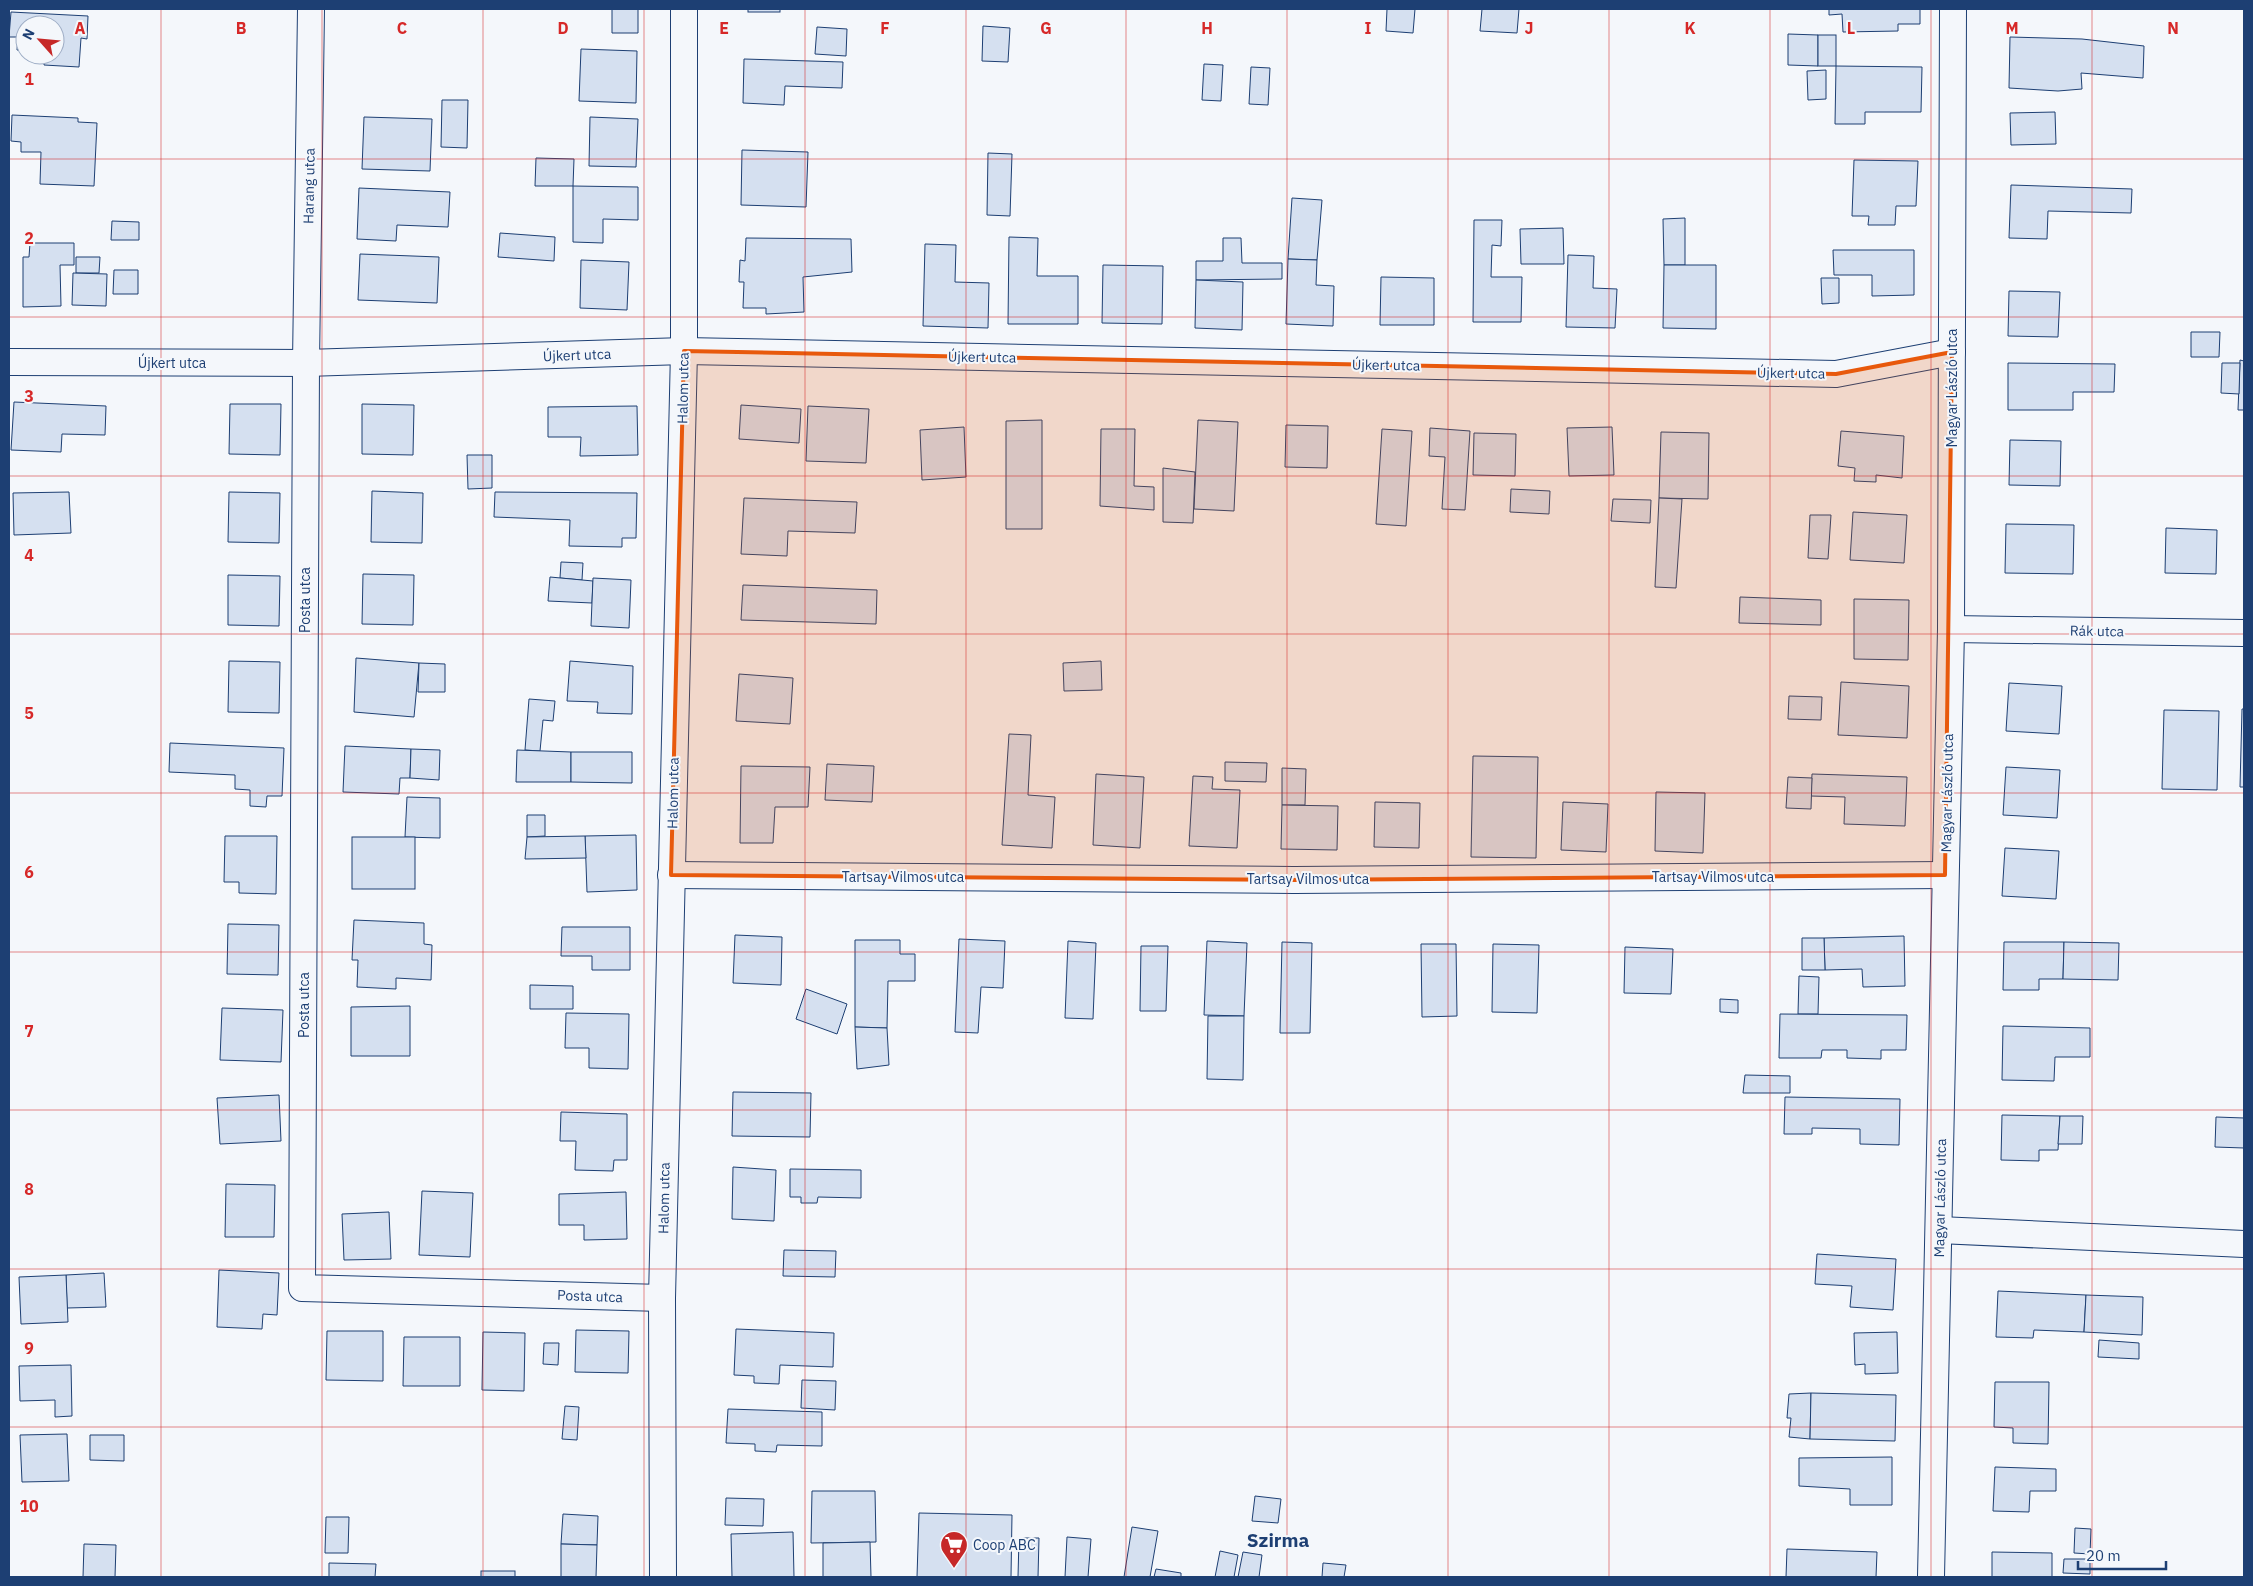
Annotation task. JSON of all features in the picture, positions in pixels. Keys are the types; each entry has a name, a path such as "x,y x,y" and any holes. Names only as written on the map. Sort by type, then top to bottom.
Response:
{"street":[{"name":"Harang utca","path":"306,363 311,9"},
{"name":"Halom utca","path":"663,1577 662,1298 684,351 684,9"},
{"name":"Magyar László utca","path":"1931,1577 1951,629 1952,9"},
{"name":"Újkert utca","path":"9,362 306,363 684,351 1836,374 1952,352"},
{"name":"Posta utca","path":"306,363 302,1288 662,1298"},
{"name":"Rák utca","path":"1951,629 2244,634"},
{"name":"Tartsay Vilmos utca","path":"671,875 1294,880 1945,876"},
{"path":"1939,1230 2244,1244"}],"highlighted area":[{"path":"684,351 1836,374 1952,352 1945,875 1294,880 671,875"}],"building":[{"path":"612,9 638,9 638,33 612,33"},
{"path":"748,9 780,9 780,12 748,12"},
{"path":"1387,9 1415,9 1413,33 1386,31"},
{"path":"1482,9 1519,9 1517,33 1480,31"},
{"path":"1829,9 1920,9 1920,24 1898,24 1898,31 1843,32 1842,14 1829,15"},
{"path":"11,12 88,16 87,39 81,38 79,67 44,65 65,65 65,15 15,15 15,37 9,37"},
{"path":"983,26 1010,28 1008,62 982,61"},
{"path":"817,27 847,29 846,56 815,54"},
{"path":"1788,34 1818,35 1818,66 1788,65"},
{"path":"1818,35 1836,35 1836,66 1818,66"},
{"path":"2010,37 2082,39 2144,46 2143,78 2081,73 2082,89 2058,91 2009,88"},
{"path":"581,49 637,51 636,103 579,101"},
{"path":"744,59 843,62 842,88 785,86 784,105 743,103"},
{"path":"1204,64 1223,65 1221,101 1202,100"},
{"path":"1836,66 1922,67 1921,112 1865,112 1865,124 1835,124"},
{"path":"1251,67 1270,68 1268,105 1249,104"},
{"path":"1826,70 1826,99 1808,100 1807,71"},
{"path":"442,100 468,100 467,148 441,147"},
{"path":"2055,112 2056,144 2011,145 2010,113"},
{"path":"12,115 78,118 78,122 97,123 94,186 40,184 41,152 21,152 21,142 11,141"},
{"path":"364,117 432,119 430,171 362,169"},
{"path":"590,117 638,119 636,167 589,166"},
{"path":"742,150 808,152 806,207 741,205"},
{"path":"988,153 1012,154 1010,216 987,215"},
{"path":"536,158 574,159 573,186 535,186"},
{"path":"1854,160 1918,161 1916,206 1896,206 1895,225 1868,225 1869,216 1852,216"},
{"path":"2011,185 2132,189 2131,213 2048,211 2047,239 2009,238"},
{"path":"573,186 638,187 638,220 603,219 603,243 573,242"},
{"path":"359,188 450,192 448,227 397,225 396,241 357,239"},
{"path":"1292,198 1322,200 1317,260 1288,259"},
{"path":"1685,218 1685,265 1664,265 1663,219"},
{"path":"1474,220 1502,220 1501,246 1492,245 1491,277 1522,277 1521,322 1473,322"},
{"path":"112,221 139,222 139,240 111,240"},
{"path":"1563,228 1564,264 1521,264 1520,229"},
{"path":"500,233 555,237 554,261 498,257"},
{"path":"1009,237 1038,238 1037,276 1078,276 1078,324 1008,324"},
{"path":"746,238 851,239 852,272 803,277 804,312 766,314 766,308 743,308 744,282 739,282 740,260 745,261"},
{"path":"1223,238 1241,238 1242,263 1282,263 1282,279 1196,280 1196,261 1223,261"},
{"path":"30,243 74,243 74,265 60,265 61,306 23,307 23,257 29,257"},
{"path":"925,244 956,245 955,282 989,283 988,328 923,326"},
{"path":"1833,250 1914,250 1914,295 1872,296 1872,275 1834,275"},
{"path":"360,254 439,257 437,303 358,300"},
{"path":"1568,255 1594,256 1593,288 1617,289 1615,328 1566,327"},
{"path":"76,257 100,257 99,273 76,273"},
{"path":"1288,259 1317,260 1316,285 1334,286 1333,326 1286,324"},
{"path":"581,260 629,262 627,310 580,308"},
{"path":"1103,265 1163,266 1162,324 1102,323"},
{"path":"1664,265 1716,265 1716,329 1663,328"},
{"path":"114,270 138,270 138,294 113,294"},
{"path":"73,273 107,274 106,306 72,305"},
{"path":"1381,277 1434,278 1434,325 1380,325"},
{"path":"1821,278 1839,278 1839,303 1822,304"},
{"path":"1196,280 1243,282 1242,330 1195,328"},
{"path":"2009,291 2060,292 2058,337 2008,336"},
{"path":"2191,332 2220,332 2219,357 2191,357"},
{"path":"2240,360 2244,361 2244,410 2238,410"},
{"path":"2008,363 2115,364 2114,392 2073,392 2073,410 2008,410"},
{"path":"2222,363 2240,363 2239,394 2221,393"},
{"path":"14,402 106,406 105,435 62,434 61,452 11,450"},
{"path":"230,404 281,404 280,455 229,454"},
{"path":"362,404 414,405 413,455 362,454"},
{"path":"741,405 801,409 799,443 739,439"},
{"path":"637,406 638,455 580,456 581,437 548,437 548,407"},
{"path":"808,406 869,409 866,463 806,461"},
{"path":"1042,420 1042,529 1006,529 1006,421"},
{"path":"1198,420 1238,422 1234,511 1194,509"},
{"path":"1286,425 1328,426 1327,468 1285,467"},
{"path":"964,427 966,477 922,480 920,430"},
{"path":"1612,427 1614,475 1569,476 1567,428"},
{"path":"1430,428 1470,431 1465,510 1442,509 1445,457 1429,456"},
{"path":"1101,429 1135,429 1134,486 1154,487 1154,510 1100,506"},
{"path":"1382,429 1412,431 1406,526 1376,524"},
{"path":"1841,431 1904,436 1902,478 1876,475 1876,482 1854,481 1855,468 1838,466"},
{"path":"1661,432 1709,433 1708,499 1659,498"},
{"path":"1474,433 1516,434 1515,476 1473,475"},
{"path":"2010,440 2061,441 2060,486 2009,485"},
{"path":"467,455 492,455 492,488 468,489"},
{"path":"1163,468 1195,472 1193,523 1163,522"},
{"path":"1511,489 1550,491 1549,514 1510,512"},
{"path":"372,491 423,493 422,543 371,542"},
{"path":"69,492 71,533 14,535 13,493"},
{"path":"229,492 280,493 279,543 228,542"},
{"path":"495,492 637,493 636,538 622,538 622,547 569,546 570,520 494,517"},
{"path":"744,498 857,502 855,533 788,531 787,556 741,554"},
{"path":"1659,498 1682,499 1676,588 1655,587"},
{"path":"1613,499 1651,500 1650,523 1611,521"},
{"path":"1853,512 1907,515 1904,563 1850,560"},
{"path":"1810,515 1831,515 1828,559 1808,558"},
{"path":"2006,524 2074,525 2073,574 2005,573"},
{"path":"2166,528 2217,530 2216,574 2165,573"},
{"path":"561,562 583,563 582,580 560,578"},
{"path":"363,574 414,575 413,625 362,624"},
{"path":"228,575 280,576 279,626 228,625"},
{"path":"550,577 593,581 592,603 548,601"},
{"path":"593,578 631,580 629,628 591,626"},
{"path":"743,585 877,590 876,624 741,620"},
{"path":"1740,597 1821,600 1821,625 1739,623"},
{"path":"1854,599 1909,600 1908,660 1854,659"},
{"path":"356,658 419,663 414,717 354,712"},
{"path":"229,661 280,662 279,713 228,712"},
{"path":"570,661 633,666 632,714 597,713 598,702 567,701"},
{"path":"1101,661 1102,690 1064,691 1063,663"},
{"path":"419,663 445,664 445,692 418,692"},
{"path":"739,674 793,678 790,724 736,721"},
{"path":"1841,682 1909,686 1907,738 1838,735"},
{"path":"2009,683 2062,686 2059,734 2006,731"},
{"path":"1789,696 1822,697 1821,720 1788,719"},
{"path":"529,699 555,701 553,721 543,720 540,751 525,750"},
{"path":"2242,709 2244,709 2244,787 2240,787"},
{"path":"2164,710 2219,711 2217,790 2162,789"},
{"path":"1009,734 1031,735 1028,795 1055,797 1052,848 1002,845"},
{"path":"170,743 284,748 282,796 267,796 266,807 250,806 250,790 235,789 235,775 169,772"},
{"path":"345,746 411,749 410,778 400,778 399,794 343,792"},
{"path":"411,749 440,750 439,780 410,778"},
{"path":"517,750 571,752 571,782 516,782"},
{"path":"571,752 632,752 632,783 571,782"},
{"path":"1473,756 1538,757 1536,858 1471,857"},
{"path":"1225,762 1267,763 1266,782 1225,781"},
{"path":"827,764 874,766 872,802 825,800"},
{"path":"741,766 810,767 808,807 775,807 773,843 740,843"},
{"path":"2006,767 2060,770 2057,818 2003,815"},
{"path":"1282,768 1306,769 1305,805 1282,805"},
{"path":"1096,774 1144,777 1140,848 1093,845"},
{"path":"1812,774 1907,777 1905,826 1844,824 1845,797 1811,796"},
{"path":"1193,776 1213,777 1212,789 1240,790 1237,848 1189,846"},
{"path":"1788,777 1812,778 1811,809 1786,808"},
{"path":"1656,792 1705,793 1703,853 1655,851"},
{"path":"407,797 440,798 440,838 405,837"},
{"path":"1375,802 1420,803 1419,848 1374,847"},
{"path":"1563,802 1608,804 1606,852 1561,850"},
{"path":"1282,805 1338,806 1337,850 1281,849"},
{"path":"527,815 545,815 545,836 527,837"},
{"path":"636,835 637,890 587,892 585,836"},
{"path":"225,836 277,836 276,894 239,893 239,882 224,882"},
{"path":"585,836 586,858 525,859 527,837"},
{"path":"352,837 415,837 415,889 352,889"},
{"path":"2005,848 2059,851 2056,899 2002,896"},
{"path":"354,920 424,923 424,944 432,945 431,980 396,978 396,989 357,987 358,960 352,960"},
{"path":"228,924 279,925 278,975 227,974"},
{"path":"562,927 630,927 630,970 592,970 592,956 561,956"},
{"path":"735,935 782,937 781,985 733,983"},
{"path":"1904,936 1905,986 1863,987 1862,969 1825,970 1824,938"},
{"path":"1802,938 1824,938 1825,970 1802,970"},
{"path":"959,939 1005,941 1003,988 981,987 978,1033 955,1032"},
{"path":"855,940 900,940 900,954 915,954 915,981 888,981 887,1028 855,1027"},
{"path":"1068,941 1096,943 1093,1019 1065,1018"},
{"path":"1207,941 1247,943 1244,1016 1204,1015"},
{"path":"1282,942 1312,943 1310,1033 1280,1033"},
{"path":"2004,942 2064,942 2063,979 2039,979 2039,990 2003,990"},
{"path":"2064,942 2119,943 2118,980 2063,979"},
{"path":"1421,944 1456,944 1457,1016 1422,1017"},
{"path":"1493,944 1539,945 1537,1013 1492,1012"},
{"path":"1141,946 1168,946 1166,1011 1140,1011"},
{"path":"1625,947 1673,949 1671,994 1624,993"},
{"path":"1799,976 1819,977 1818,1014 1798,1014"},
{"path":"530,985 573,986 573,1009 530,1009"},
{"path":"806,989 847,1004 837,1034 796,1019"},
{"path":"1720,999 1738,1000 1738,1013 1720,1012"},
{"path":"410,1006 410,1056 351,1056 351,1007"},
{"path":"222,1008 283,1010 281,1062 220,1060"},
{"path":"566,1013 629,1014 628,1069 589,1068 589,1048 565,1048"},
{"path":"1780,1014 1907,1015 1906,1050 1881,1050 1881,1059 1847,1058 1847,1050 1822,1050 1821,1058 1779,1058"},
{"path":"1208,1016 1244,1016 1243,1080 1207,1079"},
{"path":"2003,1026 2090,1028 2090,1057 2055,1057 2054,1081 2002,1080"},
{"path":"855,1027 887,1028 889,1065 857,1069"},
{"path":"1745,1075 1790,1076 1790,1093 1743,1093"},
{"path":"733,1092 811,1093 810,1137 732,1136"},
{"path":"279,1095 281,1141 220,1144 217,1098"},
{"path":"1785,1097 1900,1099 1899,1145 1860,1144 1860,1129 1812,1128 1812,1134 1784,1134"},
{"path":"561,1112 627,1114 627,1160 614,1160 613,1171 575,1170 576,1141 560,1141"},
{"path":"2002,1115 2060,1116 2058,1150 2039,1150 2039,1161 2001,1160"},
{"path":"2060,1116 2083,1116 2082,1144 2058,1144"},
{"path":"2216,1117 2244,1118 2244,1148 2215,1147"},
{"path":"733,1167 776,1170 774,1221 732,1219"},
{"path":"790,1169 861,1170 861,1198 818,1197 817,1203 801,1203 801,1197 790,1197"},
{"path":"226,1184 275,1185 274,1237 225,1237"},
{"path":"422,1191 473,1193 470,1257 419,1255"},
{"path":"626,1192 627,1239 584,1240 584,1225 559,1225 559,1194"},
{"path":"389,1212 391,1259 344,1260 342,1214"},
{"path":"784,1250 836,1251 835,1277 783,1276"},
{"path":"1817,1254 1896,1259 1893,1310 1850,1307 1852,1286 1815,1284"},
{"path":"219,1270 279,1273 277,1315 263,1314 262,1329 217,1327"},
{"path":"104,1273 106,1307 67,1308 66,1275"},
{"path":"66,1275 68,1322 21,1324 19,1277"},
{"path":"1998,1291 2086,1295 2084,1332 2034,1330 2033,1338 1996,1337"},
{"path":"2086,1295 2143,1297 2142,1335 2084,1332"},
{"path":"736,1329 834,1333 833,1367 780,1365 779,1384 754,1383 754,1376 734,1375"},
{"path":"576,1330 629,1331 628,1373 575,1372"},
{"path":"327,1331 383,1331 383,1381 326,1380"},
{"path":"483,1332 525,1333 524,1391 482,1390"},
{"path":"1897,1332 1898,1373 1865,1374 1865,1364 1855,1365 1854,1333"},
{"path":"404,1337 460,1337 460,1386 403,1386"},
{"path":"2099,1340 2139,1343 2139,1359 2098,1357"},
{"path":"544,1343 559,1343 558,1365 543,1364"},
{"path":"71,1365 72,1416 55,1417 55,1400 20,1401 19,1366"},
{"path":"802,1380 836,1381 835,1410 801,1408"},
{"path":"1995,1382 2049,1382 2048,1444 2013,1443 2013,1428 1994,1427"},
{"path":"1811,1393 1810,1439 1789,1437 1791,1418 1787,1418 1789,1394"},
{"path":"1811,1393 1896,1395 1895,1441 1810,1439"},
{"path":"565,1406 579,1407 577,1440 562,1439"},
{"path":"728,1409 822,1412 822,1446 777,1445 776,1452 755,1451 755,1444 726,1443"},
{"path":"67,1434 69,1481 22,1482 20,1435"},
{"path":"90,1435 124,1435 124,1461 90,1460"},
{"path":"1892,1457 1892,1505 1850,1505 1850,1489 1799,1486 1799,1458"},
{"path":"1995,1467 2056,1469 2056,1491 2030,1491 2029,1512 1993,1511"},
{"path":"812,1491 875,1491 876,1542 811,1543"},
{"path":"1255,1496 1281,1499 1278,1523 1252,1521"},
{"path":"726,1498 764,1499 763,1526 725,1525"},
{"path":"919,1513 1012,1515 1011,1577 917,1577"},
{"path":"563,1514 598,1516 597,1545 561,1544"},
{"path":"326,1517 349,1517 348,1553 325,1553"},
{"path":"1132,1527 1158,1531 1150,1577 1124,1577"},
{"path":"2075,1528 2091,1529 2090,1554 2074,1553"},
{"path":"793,1532 794,1577 732,1577 731,1534"},
{"path":"1067,1537 1091,1539 1088,1577 1065,1577"},
{"path":"1019,1538 1039,1538 1038,1577 1018,1577"},
{"path":"870,1542 871,1577 823,1577 823,1543"},
{"path":"84,1544 116,1545 115,1577 83,1577"},
{"path":"561,1544 597,1545 596,1577 561,1577"},
{"path":"1787,1549 1877,1552 1876,1577 1786,1577"},
{"path":"1220,1551 1238,1555 1234,1577 1215,1577"},
{"path":"1243,1552 1262,1555 1259,1577 1238,1577"},
{"path":"1992,1552 2052,1553 2052,1577 1992,1577"},
{"path":"2064,1559 2090,1559 2090,1574 2063,1573"},
{"path":"329,1563 376,1564 375,1577 329,1577"},
{"path":"1323,1563 1346,1565 1344,1577 1322,1577"},
{"path":"1156,1569 1181,1573 1181,1577 1154,1577"},
{"path":"481,1571 515,1571 515,1577 481,1577"}],"place":[{"name":"Coop ABC","path":"954,1569"}],"district":[{"name":"Szirma","path":"1278,1540"}]}
